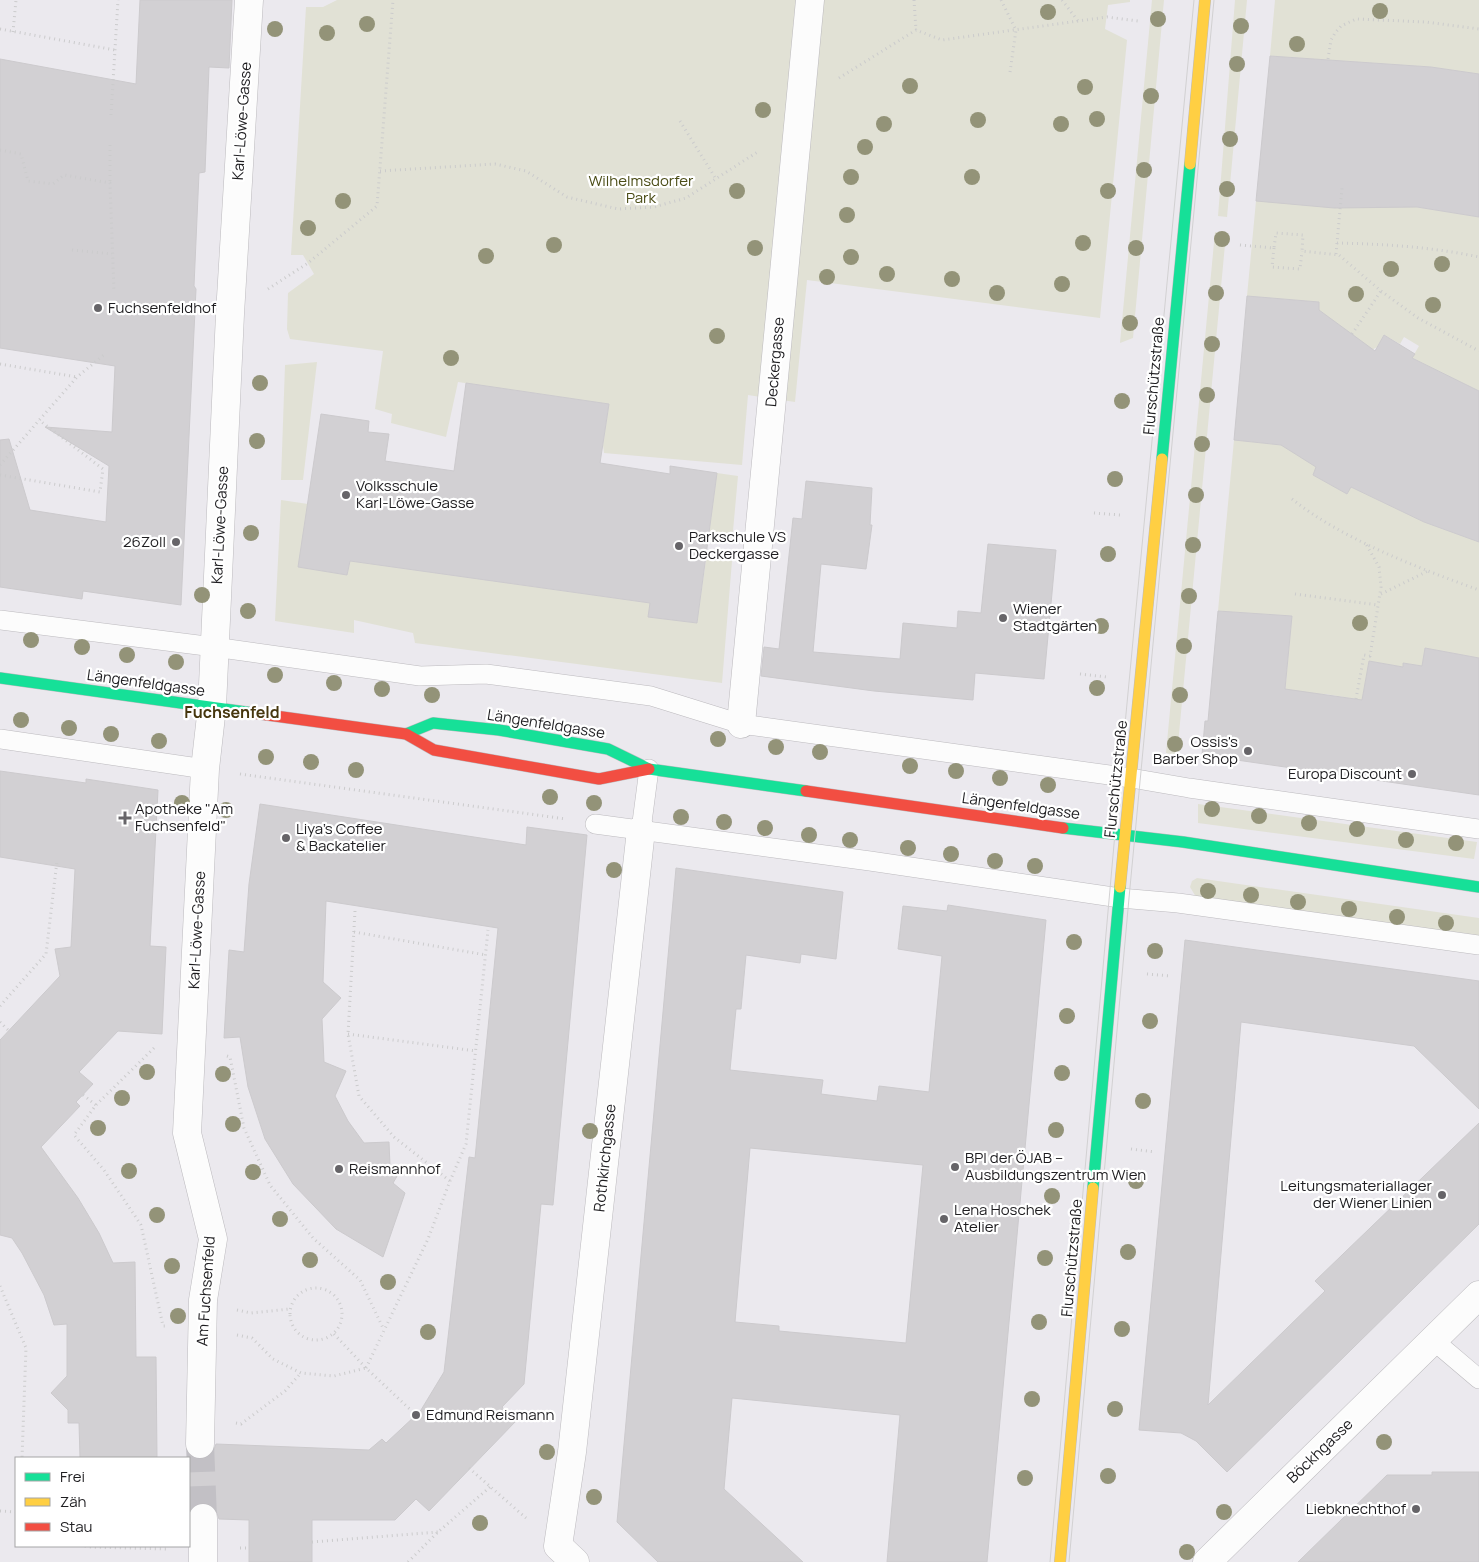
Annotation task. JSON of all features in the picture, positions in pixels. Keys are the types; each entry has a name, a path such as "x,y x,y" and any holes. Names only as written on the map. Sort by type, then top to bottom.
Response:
{"street":[{"name":"Karl-Löwe-Gasse","path":"191,1051 205,769 212,707 230,314 249,0"},
{"name":"Deckergasse","path":"741,724 810,0"},
{"name":"Flurschützstraße","path":"1060,1562 1131,778 1205,0"},
{"name":"Längenfeldgasse","path":"0,678 406,734 434,750 599,780 648,769"},
{"name":"Längenfeldgasse","path":"406,734 433,723 499,730 608,749 648,769 1126,836 1184,842 1479,887"},
{"name":"Rothkirchgasse","path":"567,1554 572,1452 641,830"},
{"name":"Am Fuchsenfeld","path":"191,1051 187,1133 213,1239 203,1300 200,1431"},
{"name":"Böckhgasse","path":"1207,1562 1479,1295"},
{"path":"203,1518 203,1556"}],"lane":[{"path":"0,620 214,647 420,676 486,674 652,696 741,724 1479,829"},
{"path":"0,739 205,769"},
{"name":"Rothkirchgasse","path":"641,830 648,769"},
{"path":"595,824 870,861 1120,898 1178,903 1479,945"},
{"path":"1433,1340 1479,1379"}],"path":[{"path":"13,32 16,0"},
{"path":"111,115 118,0"},
{"path":"230,314 308,263 377,206 393,0"},
{"path":"914,0 916,30"},
{"path":"1001,0 1016,30 1010,72"},
{"path":"1062,0 1078,21"},
{"path":"916,30 942,40 1107,17 1138,21"},
{"path":"1328,59 1331,40 1335,33 1341,26 1356,19 1426,22 1479,29"},
{"path":"0,30 115,50"},
{"path":"800,102 916,30"},
{"path":"680,121 716,179"},
{"path":"380,170 495,164 526,171 567,197 618,210 654,207 686,198 768,146 797,140"},
{"path":"110,145 114,292"},
{"path":"0,150 21,154 28,181 53,184 64,175 110,183"},
{"path":"1336,254 1342,188"},
{"path":"1276,233 1303,235 1302,251 1300,270 1272,267 1276,233"},
{"path":"1337,243 1413,246 1479,257"},
{"path":"1240,245 1274,248"},
{"path":"72,250 112,254"},
{"path":"1302,251 1336,254 1418,318 1479,351"},
{"path":"1352,334 1381,291"},
{"path":"0,465 77,377 105,354"},
{"path":"0,364 77,377"},
{"path":"0,475 100,492 103,469 39,420"},
{"path":"1292,499 1317,516 1366,543 1428,571 1479,590"},
{"path":"1094,512 1123,515"},
{"path":"1356,699 1364,655 1370,656 1381,586 1379,567 1366,543"},
{"path":"1380,595 1428,571"},
{"path":"1295,594 1378,605"},
{"path":"1080,674 1114,678"},
{"path":"205,769 595,824"},
{"path":"0,1006 46,954 57,860"},
{"path":"355,911 348,1034 359,1096 394,1137 450,1181"},
{"path":"366,1368 428,1239 466,1144 488,930"},
{"path":"354,932 486,955"},
{"path":"1143,974 1171,976"},
{"path":"0,1022 9,1031"},
{"path":"348,1034 476,1051"},
{"path":"154,1048 96,1105 74,1135 104,1170 142,1225 163,1326 252,1338 273,1359 301,1373 334,1376 366,1368"},
{"path":"191,1051 230,1057 244,1128 270,1185 313,1238 360,1280 384,1330"},
{"path":"83,1095 96,1105"},
{"path":"0,1286 26,1348 22,1457"},
{"path":"313,1287 329,1290 340,1302 343,1319 334,1334 319,1341 303,1337 292,1325 290,1309 298,1294 313,1287"},
{"path":"251,1313 290,1309"},
{"path":"334,1334 366,1368 416,1415"},
{"path":"200,1431 240,1424 285,1391 301,1373"},
{"path":"470,1468 567,1554"},
{"path":"408,1562 438,1532 490,1486"},
{"path":"0,1511 15,1512"},
{"path":"312,1542 438,1532"},
{"path":"88,1547 203,1556"}],"green space":[{"name":"Wilhelmsdorfer Park","path":"337,0 1130,0 1130,2 1108,5 1105,29 1127,40 1100,318 807,280 795,402 748,395 742,465 604,453 603,445 609,404 458,382 446,437 391,423 392,414 375,409 383,351 290,339 287,329 288,293 314,274 303,255 291,255 306,7 323,7"},
{"path":"1152,0 1164,0 1133,338 1120,343"},
{"path":"1235,0 1247,0 1227,217 1218,216"},
{"path":"1275,0 1479,0 1479,74 1431,67 1270,56"},
{"path":"1256,201 1417,207 1479,217 1479,391 1412,358 1419,346 1404,337 1400,344 1384,335 1377,347 1372,350 1317,323 1319,302 1247,296"},
{"path":"1215,232 1226,234 1177,755 1166,753"},
{"path":"317,362 303,480 281,480 285,365"},
{"path":"1234,440 1290,446 1317,467 1313,475 1347,494 1351,487 1424,522 1479,542 1479,658 1425,648 1422,666 1404,663 1403,667 1369,661 1362,700 1325,694 1285,693 1292,616 1218,611"},
{"path":"717,473 738,476 732,542 708,541"},
{"path":"281,500 308,504 299,567 347,575 350,561 650,603 648,617 697,623 706,559 732,561 722,683 415,643 413,633 354,620 354,633 275,621"},
{"path":"1198,804 1477,842 1474,859 1198,823"},
{"path":"1197,878 1479,918 1479,937 1196,897 1190,887 1192,881"}],"building":[{"name":"Fuchsenfeldhof","path":"140,0 232,0 229,68 209,67 205,172 199,173 194,286 196,289 181,605 83,591 82,599 0,587 0,440 9,439 30,510 106,522 109,466 45,427 112,432 115,366 0,348 0,59 136,84"},
{"path":"1270,56 1431,67 1479,74 1479,217 1417,207 1334,208 1256,201"},
{"path":"1247,296 1319,302 1319,310 1375,351 1384,335 1415,354 1412,358 1479,391 1479,542 1424,522 1351,487 1347,494 1313,475 1316,467 1281,445 1234,440"},
{"path":"466,383 609,404 600,463 670,474 670,466 717,473 697,623 648,617 650,603 350,561 347,575 298,567 321,414 369,421 368,432 389,434 385,461 454,471"},
{"path":"806,481 872,488 870,525 872,525 866,569 821,564 813,652 900,659 903,623 957,628 958,611 981,613 988,544 1056,550 1044,679 975,673 973,700 874,691 761,676 764,647 779,649 793,518 802,519"},
{"path":"1218,611 1292,616 1285,689 1362,700 1369,661 1403,667 1403,663 1422,666 1425,648 1479,658 1479,795 1202,755 1205,721 1208,721"},
{"path":"0,771 86,783 86,779 158,790 150,946 166,947 162,1034 118,1031 79,1072 93,1084 76,1102 80,1106 41,1147 78,1198 99,1233 113,1263 135,1262 136,1357 156,1357 157,1457 80,1457 79,1423 68,1423 68,1410 51,1393 67,1376 67,1324 54,1325 44,1295 22,1253 12,1238 0,1235 0,1040 60,976 55,949 71,947 75,869 0,857"},
{"name":"Reismannhof","path":"260,804 526,845 527,827 587,835 553,1205 541,1204 524,1384 502,1407 516,1421 429,1511 416,1499 395,1520 312,1520 312,1562 249,1562 249,1520 219,1519 216,1510 210,1504 203,1502 195,1505 190,1512 189,1454 192,1458 199,1460 207,1458 213,1452 216,1444 369,1450 382,1439 386,1443 421,1410 444,1372 469,1157 475,1158 498,928 326,901 323,982 341,998 322,1019 324,1062 346,1071 335,1096 348,1121 364,1143 389,1142 390,1166 399,1173 393,1183 405,1193 383,1257 336,1229 293,1184 265,1139 248,1087 240,1037 224,1038 229,950 244,952 249,884"},
{"path":"676,868 843,892 836,959 801,954 800,963 746,955 741,1009 736,1009 730,1070 823,1080 821,1094 877,1101 879,1086 929,1092 942,956 898,949 903,906 947,911 948,905 1046,920 987,1562 887,1562 900,1415 732,1398 724,1489 803,1562 658,1562 617,1522","holes":["750,1148 923,1165 906,1343 779,1331 779,1326 735,1322"]},
{"name":"Leitungsmateriallager der Wiener Linien","path":"1185,940 1479,981 1479,1109 1414,1046 1241,1022 1208,1405 1325,1291 1315,1281 1479,1123 1479,1224 1227,1472 1196,1441 1181,1433 1139,1430"},
{"name":"Liebknechthof","path":"1432,1472 1479,1472 1479,1562 1298,1562 1387,1475 1432,1475"}],"tunnel":[{"path":"200,1444 203,1518"}],"tram line":[{"path":"1050,1562 1120,777 1194,0"},
{"path":"1069,1562 1129,898 1214,0"}],"traffic: fast":[{"path":"1162,459 1190,164"},
{"path":"0,678 253,713"},
{"path":"406,734 433,723 499,730 608,749 649,769 806,791"},
{"path":"1063,828 1183,842 1479,887"},
{"path":"1093,1188 1120,887"}],"traffic: slow":[{"path":"1190,164 1205,0"},
{"path":"1120,887 1162,459"},
{"path":"1060,1562 1093,1188"}],"traffic: jam":[{"path":"253,713 406,734 434,750 599,779 649,769"},
{"path":"806,791 1063,828"}],"place":[{"name":"Fuchsenfeldhof","path":"98,308"},
{"name":"Volksschule Karl-Löwe-Gasse","path":"346,495"},
{"name":"26Zoll","path":"176,542"},
{"name":"Parkschule VS Deckergasse","path":"679,546"},
{"name":"Wiener Stadtgärten","path":"1003,618"},
{"name":"Ossis's Barber Shop","path":"1248,751"},
{"name":"Europa Discount","path":"1412,774"},
{"name":"Apotheke \"Am Fuchsenfeld\"","path":"125,818"},
{"name":"Liya's Coffee & Backatelier","path":"286,838"},
{"name":"BPI der ÖJAB – Ausbildungszentrum Wien","path":"955,1167"},
{"name":"Reismannhof","path":"339,1169"},
{"name":"Leitungsmateriallager der Wiener Linien","path":"1442,1195"},
{"name":"Lena Hoschek Atelier","path":"944,1219"},
{"name":"Edmund Reismann","path":"416,1415"},
{"name":"Liebknechthof","path":"1416,1509"}],"district":[{"name":"Fuchsenfeld","path":"232,712"}]}
